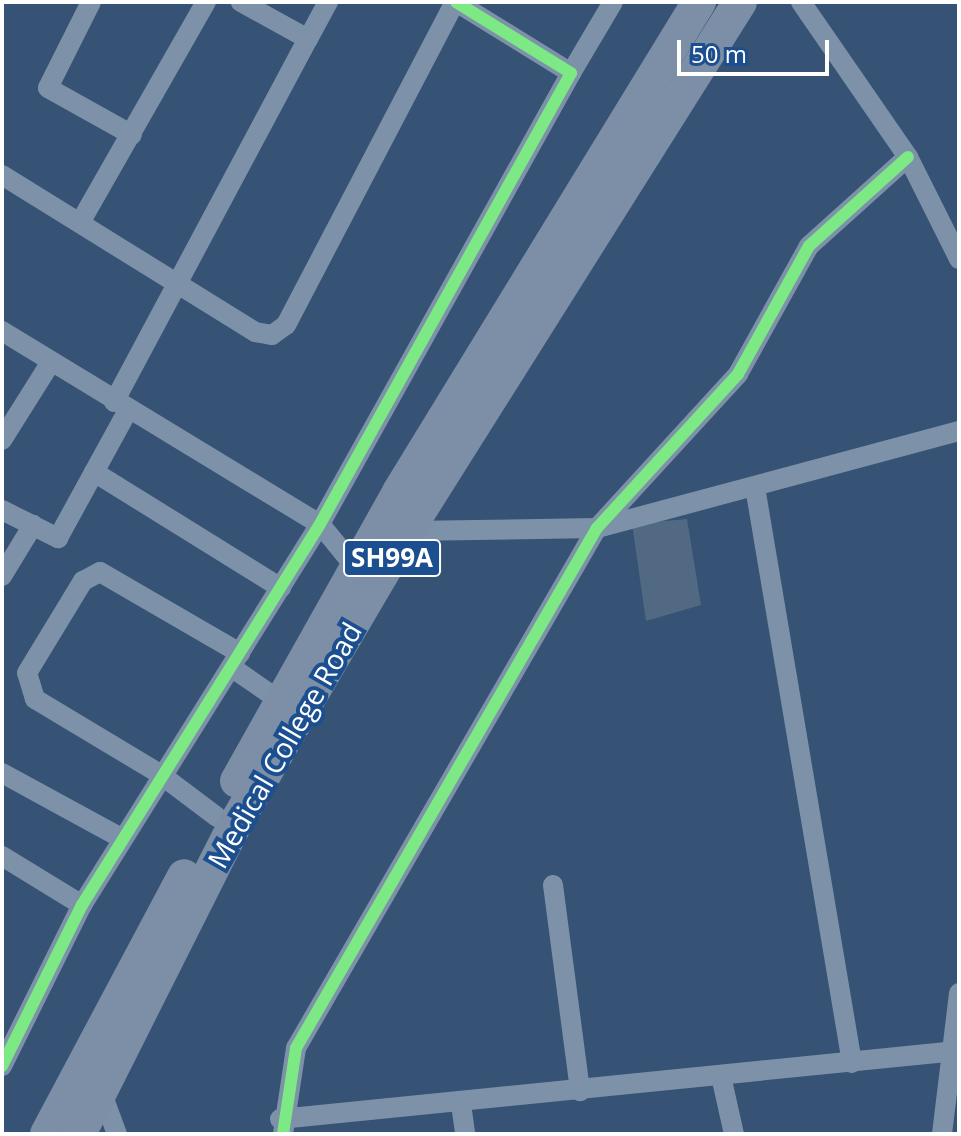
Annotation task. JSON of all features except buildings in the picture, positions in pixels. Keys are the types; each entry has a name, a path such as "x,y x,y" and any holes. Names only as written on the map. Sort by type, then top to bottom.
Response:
{"main road":[{"path":"47,1134 217,817 356,568 699,2"},
{"name":"Medical College Road","path":"79,1134 234,826 407,531 740,2"}],"street":[{"path":"91,2 48,88 132,135"},
{"path":"81,221 206,2"},
{"path":"241,2 308,39"},
{"path":"2,510 58,538 94,472 121,406 180,284 328,2"},
{"path":"2,175 81,221 255,332 281,331 456,2 571,73"},
{"path":"2,1066 82,905 160,774 320,524 613,2"},
{"path":"801,2 908,157 959,259"},
{"path":"908,157 809,246 738,374 597,528 332,980 296,1048 281,1126 947,1052"},
{"path":"2,331 320,524 356,568"},
{"path":"2,440 51,362"},
{"path":"407,531 597,528 959,431"},
{"path":"94,472 281,588"},
{"path":"755,487 852,1063"},
{"path":"2,576 33,525"},
{"path":"217,817 160,774 28,691 27,673 83,581 109,573 235,660 282,702"},
{"path":"2,773 121,838"},
{"path":"2,856 82,905"},
{"path":"553,885 580,1091"},
{"path":"942,1134 947,1052 959,993"},
{"path":"721,1076 734,1134"},
{"path":"101,1091 117,1134"},
{"path":"461,1104 465,1134"}],"cycle path":[{"path":"2,1066 82,905 320,524 571,73 456,2"},
{"path":"283,1134 296,1048 597,528 738,374 809,246 908,157"}]}
